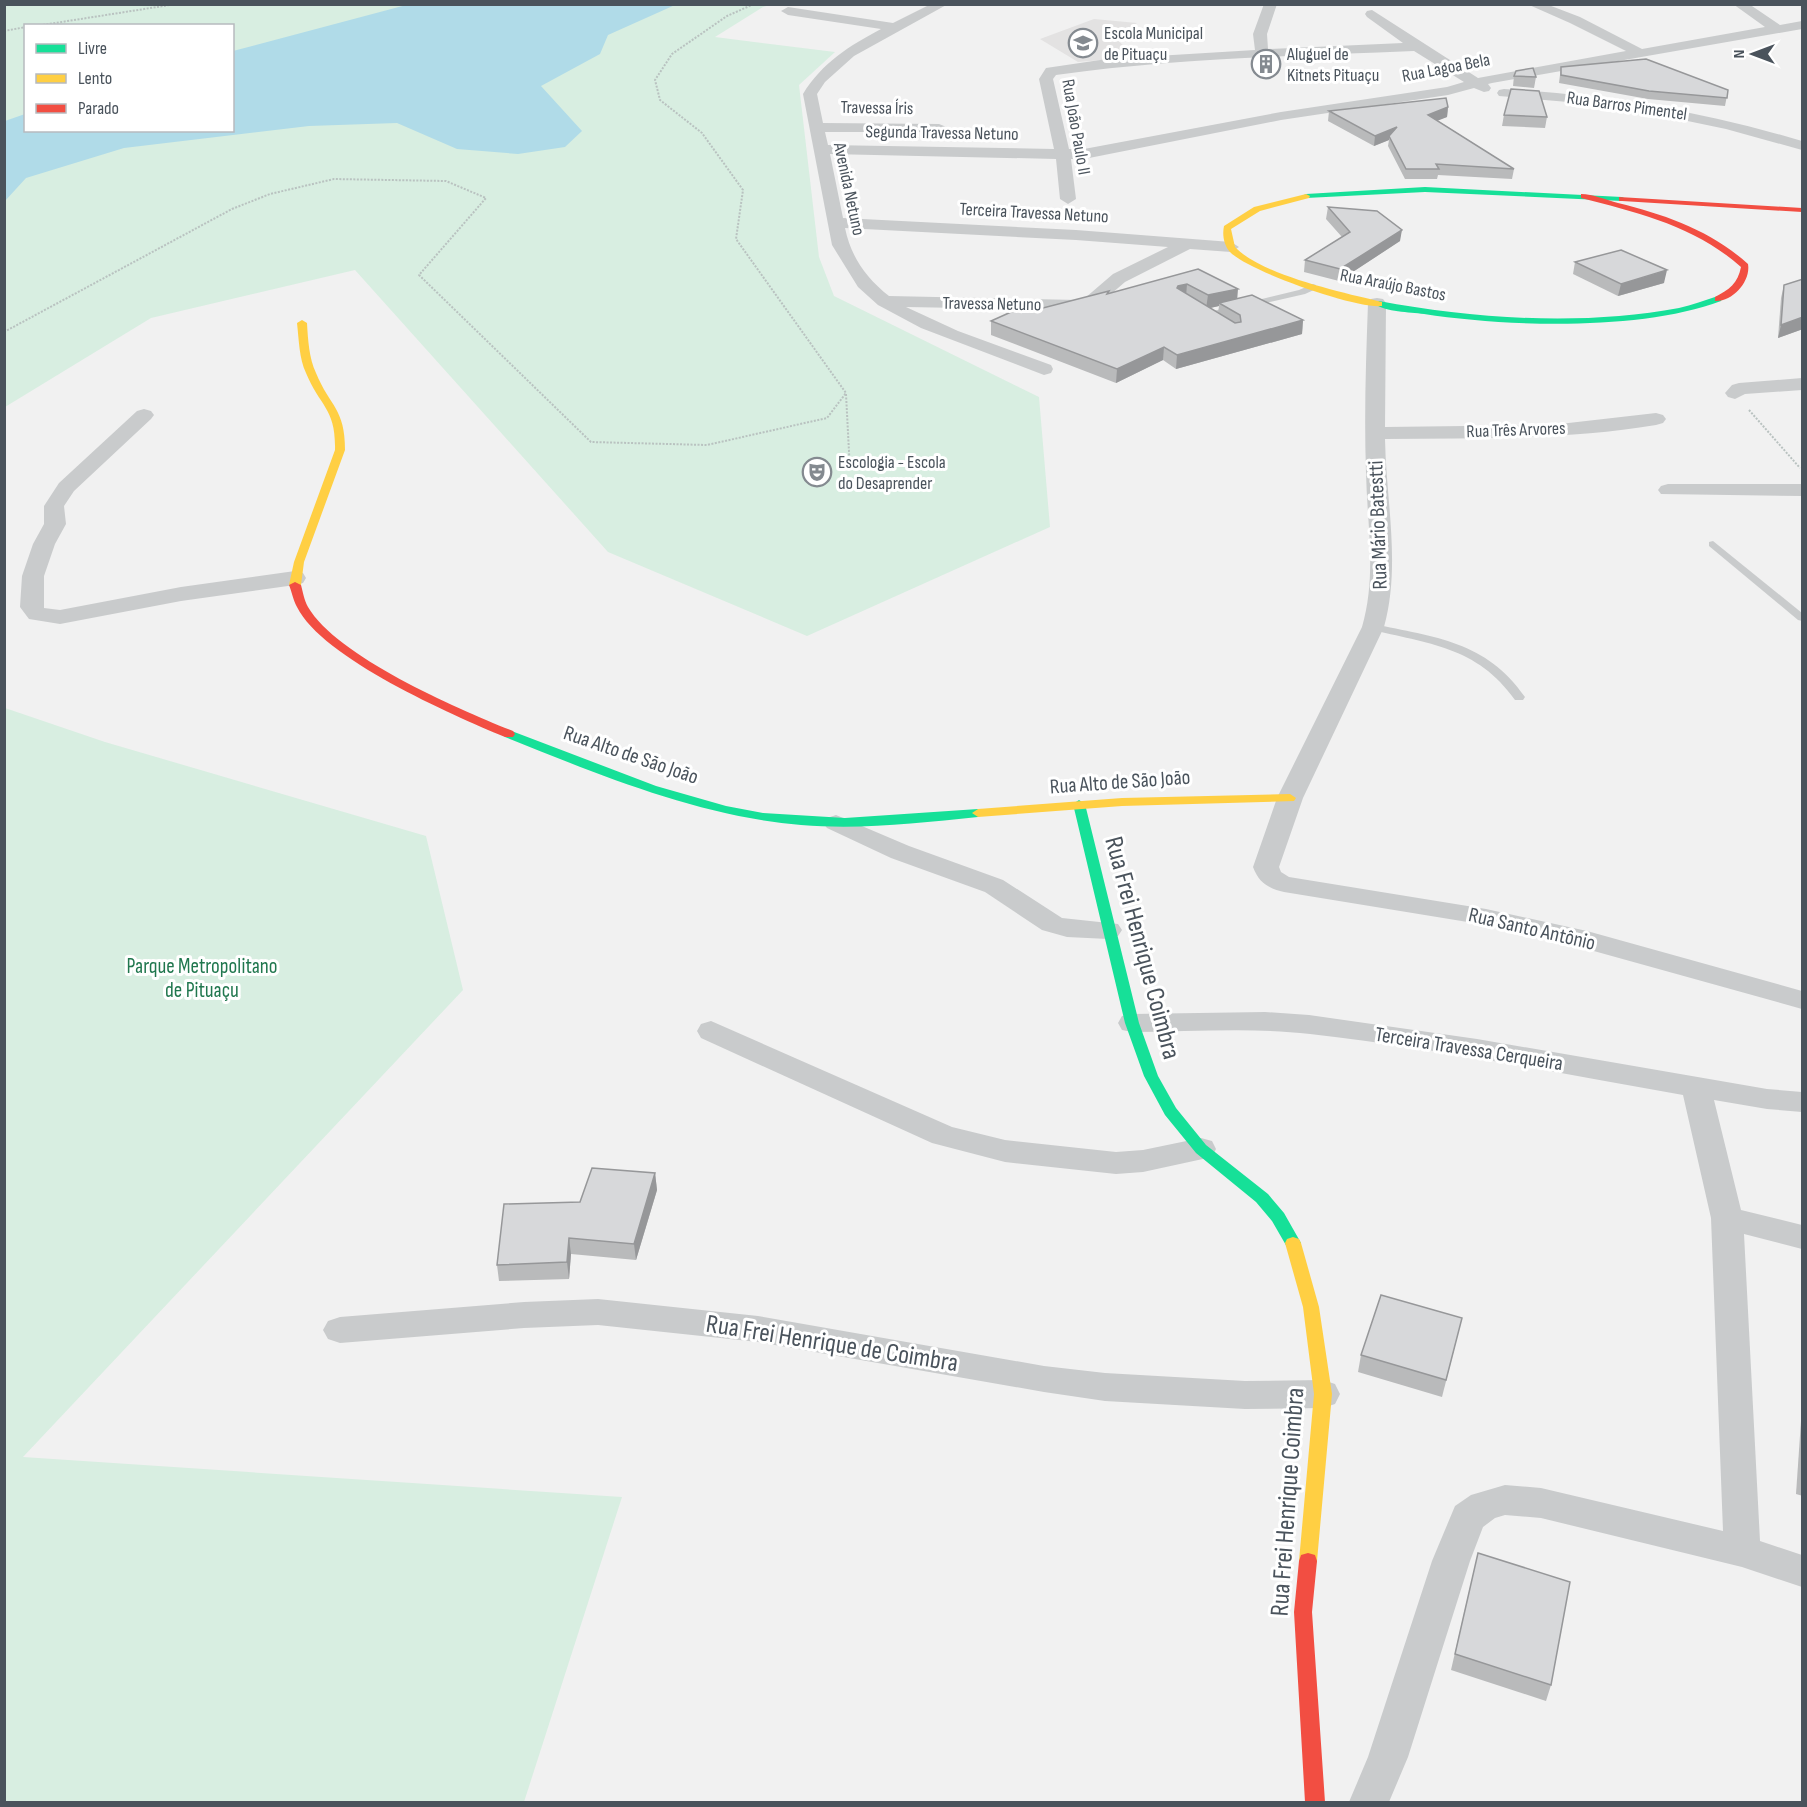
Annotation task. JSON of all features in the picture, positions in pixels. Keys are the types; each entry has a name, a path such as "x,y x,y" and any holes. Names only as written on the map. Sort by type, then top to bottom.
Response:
{"street":[{"name":"Avenida Netuno","path":"942,4 844,56 819,77 810,94 840,245 850,265 869,288 916,320 1044,369"},
{"path":"1262,52 1260,34 1271,4"},
{"path":"1533,4 1575,20 1642,54"},
{"path":"1739,4 1777,29"},
{"path":"788,11 896,27"},
{"path":"1372,14 1417,47 1490,92"},
{"name":"Rua Lagoa Bela","path":"1063,155 1096,152 1281,116 1448,91 1474,82 1803,25"},
{"name":"Rua João Paulo II","path":"1068,199 1063,155 1046,79 1052,71 1118,62 1262,52 1417,47"},
{"name":"Rua Barros Pimentel","path":"1448,91 1587,99 1651,107 1740,127 1803,146"},
{"name":"Travessa Íris","path":"815,127 939,129"},
{"name":"Segunda Travessa Netuno","path":"821,149 1063,155"},
{"name":"Rua Araújo Bastos","path":"1584,196 1672,222 1719,242 1735,253 1745,266 1744,279 1729,295 1701,305 1617,316 1517,319 1423,311 1377,303 1313,287 1265,270 1231,248 1227,228 1250,210 1289,199 1376,189 1475,188 1803,210"},
{"name":"Terceira Travessa Netuno","path":"834,223 1065,234 1231,248"},
{"name":"Travessa Netuno","path":"885,301 1080,305 1091,302 1119,278 1189,243"},
{"name":"Rua Mário Batestti","path":"1266,867 1290,798 1373,627 1383,583 1375,433 1377,303"},
{"path":"144,415 57,498 54,506 55,524 44,544 33,576 32,607 37,614 60,617 181,594 295,579 340,450 342,435 341,422 312,376 304,349 302,322"},
{"path":"1735,393 1739,389 1803,384"},
{"name":"Rua Três Arvores","path":"1375,433 1536,431 1616,426 1656,419"},
{"path":"1668,490 1803,490"},
{"name":"Rua Alto de São João","path":"295,579 296,596 302,609 314,622 394,682 440,705 574,759 675,794 770,818 836,823 1079,804 1191,798 1290,798"},
{"name":"Rua Frei Henrique Coimbra","path":"1079,804 1132,1023 1151,1076 1170,1112 1202,1149 1262,1198 1278,1216 1294,1246 1311,1307 1323,1394 1304,1612 1315,1803"},
{"path":"836,823 900,852 994,886 1041,919 1052,924 1067,928 1108,930"},
{"name":"Rua Santo Antônio","path":"1266,867 1268,875 1279,883 1486,917 1587,940 1803,1000"},
{"name":"Terceira Travessa Cerqueira","path":"1132,1023 1309,1024 1477,1049 1767,1099 1803,1102"},
{"path":"711,1031 943,1135 995,1149 1090,1162 1116,1163 1143,1161 1202,1149"},
{"path":"1696,1086 1728,1218 1742,1551"},
{"path":"1728,1218 1803,1237"},
{"name":"Rua Frei Henrique de Coimbra","path":"340,1330 524,1315 598,1312 758,1329 1044,1379 1105,1387 1234,1395 1323,1394"},
{"path":"1369,1803 1388,1757 1455,1550 1468,1517 1484,1506 1505,1500 1541,1503 1742,1551 1803,1571"}],"lane":[{"path":"1215,320 1201,312 1302,292 1313,287"},
{"path":"1713,544 1803,618"},
{"path":"1373,627 1446,644 1476,656 1496,667 1510,680 1520,697"}],"path":[{"path":"49,24 176,4"},
{"path":"754,4 727,16 672,54 656,80 660,100 702,133 743,190 736,239 846,393 850,471"},
{"path":"4,31 24,27"},
{"path":"4,332 232,209 270,194 334,179 446,181 486,198 418,275 591,442 707,445 827,418 846,393"},
{"path":"1735,393 1803,471"}],"shaded area":[{"name":"Escola Municipal de Pituaçu","path":"1094,19 1137,23 1114,37 1136,57 1078,62 1040,39"}],"green space":[{"path":"5,5 770,5 715,37 835,52 799,85 819,257 834,296 1039,397 1050,527 807,636 608,552 355,270 151,318 5,407"},
{"name":"Parque Metropolitano de Pituaçu","path":"5,708 105,742 426,836 463,990 23,1457 622,1497 524,1802 5,1802"}],"water":[{"path":"410,4 675,5 608,35 600,54 541,86 582,131 565,147 518,154 457,149 397,123 309,126 124,148 26,178 5,201 5,121 24,114 24,132 234,132 234,51"}],"building":[{"path":"1646,59 1728,90 1727,98 1649,91 1561,75 1561,67"},
{"path":"1533,68 1536,77 1514,76 1516,71"},
{"path":"1511,89 1539,91 1547,117 1504,115"},
{"path":"1446,98 1448,107 1428,115 1514,169 1436,164 1439,169 1406,169 1389,136 1397,127 1375,136 1329,111"},
{"path":"1328,207 1377,211 1402,230 1340,269 1305,260 1350,232"},
{"path":"1621,250 1667,270 1621,284 1575,262"},
{"path":"1198,269 1238,289 1208,295 1187,284 1177,288 1235,323 1241,322 1240,315 1219,303 1252,295 1303,320 1177,355 1164,347 1117,369 991,321 1031,303 1043,308 1109,291 1107,294"},
{"path":"1803,279 1803,317 1781,325 1784,285"},
{"path":"592,1168 655,1173 634,1244 569,1238 567,1262 497,1265 504,1204 580,1202"},
{"path":"1381,1295 1462,1318 1446,1380 1361,1355"},
{"path":"1478,1553 1570,1582 1551,1685 1455,1654"}],"traffic: fast":[{"path":"1306,196 1425,189 1622,199"},
{"path":"1379,304 1465,317 1553,320 1652,314 1679,310 1718,299"},
{"path":"509,734 652,789 726,810 763,817 801,821 867,822 978,813"},
{"path":"1079,804 1132,1023 1151,1076 1170,1111 1201,1149 1262,1198 1278,1217 1293,1243"}],"traffic: slow":[{"path":"1306,196 1257,209 1227,228 1231,248 1246,259 1289,279 1379,304"},
{"path":"295,585 299,562 340,450 339,424 309,368 302,323"},
{"path":"978,813 1122,802 1290,798"},
{"path":"1293,1243 1311,1307 1323,1394 1308,1561"}],"traffic: jam":[{"path":"1584,196 1670,220 1710,239 1728,251 1745,266 1744,272 1737,287 1718,299"},
{"path":"1622,199 1802,210"},
{"path":"295,585 302,607 322,630 350,653 420,694 509,734"},
{"path":"1308,1561 1303,1612 1315,1802"}],"place":[{"name":"Escola Municipal de Pituaçu","path":"1083,43"},
{"name":"Aluguel de Kitnets Pituaçu","path":"1266,64"},
{"name":"Escologia - Escola do Desaprender","path":"817,472"}]}
